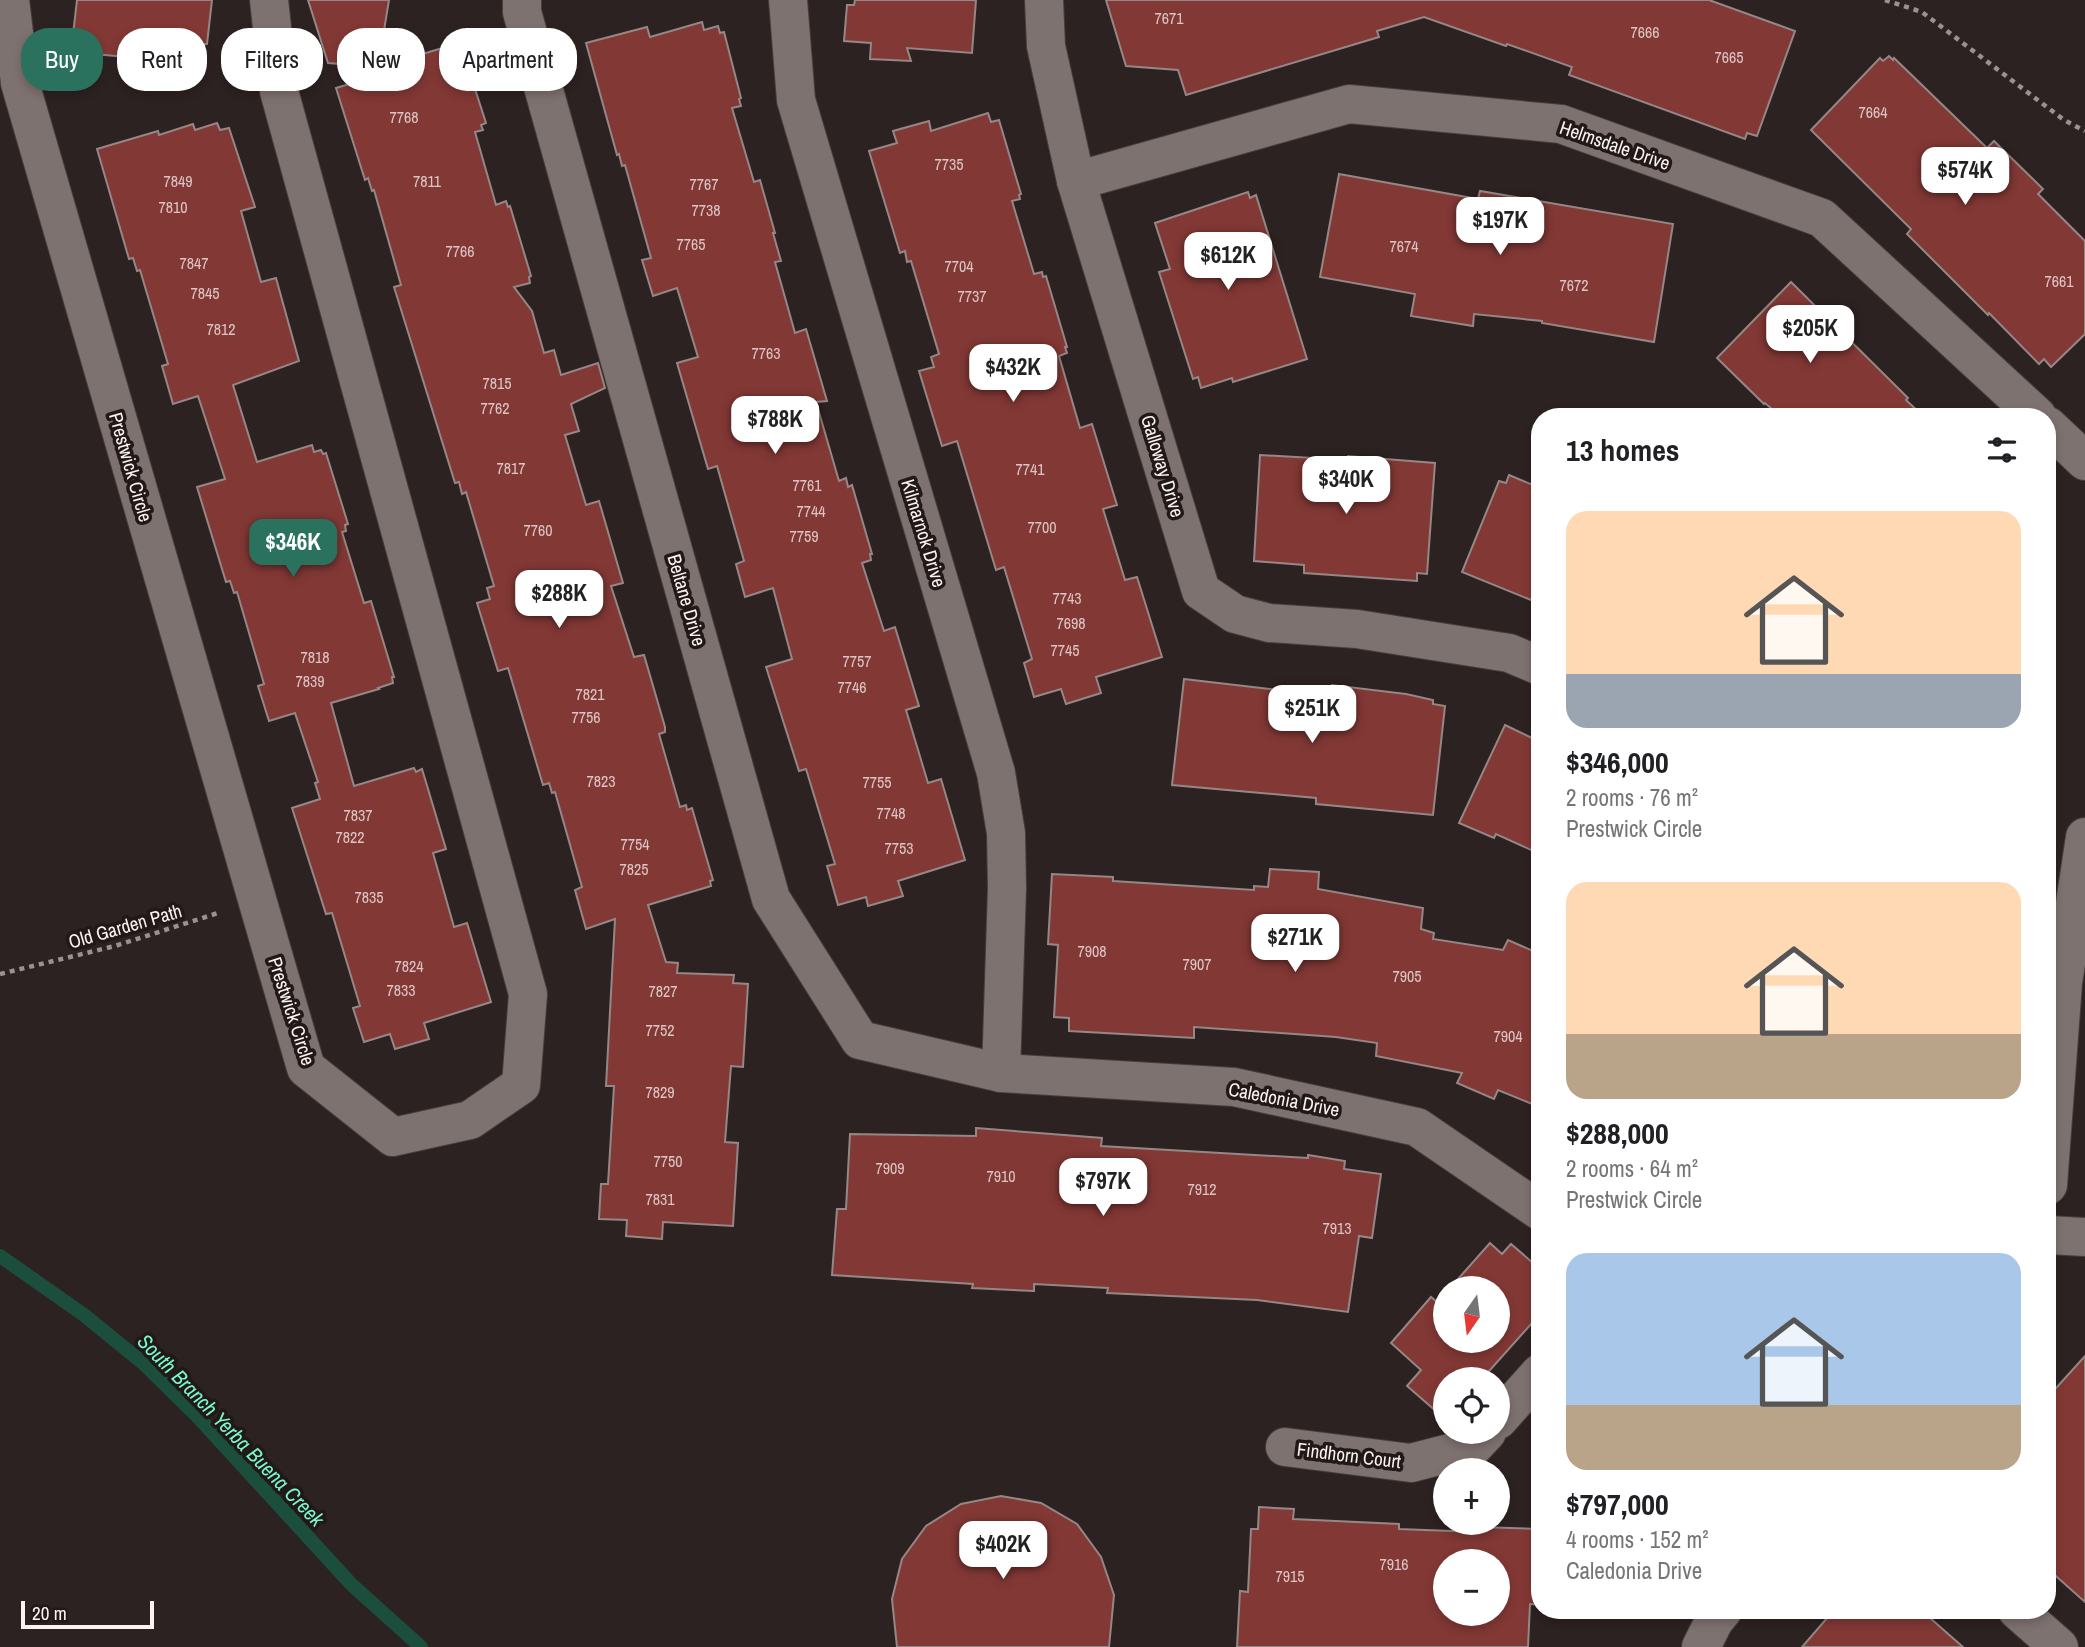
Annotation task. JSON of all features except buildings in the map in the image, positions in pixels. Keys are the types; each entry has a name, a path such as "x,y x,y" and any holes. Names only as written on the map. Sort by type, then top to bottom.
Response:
{"street":[{"name":"Prestwick Circle","path":"10,0 20,83 306,1068 393,1137 470,1119 521,1085 528,994 279,91 269,0"},
{"name":"Beltane Drive","path":"522,0 522,12 771,899 860,1041 1001,1073"},
{"name":"Kilmarnok Drive","path":"788,0 796,100 996,773 1006,833 1001,1073"},
{"name":"Galloway Drive","path":"1044,0 1046,46 1076,181 1201,590 1235,614 1269,623 1357,629 1509,653 1531,662"},
{"name":"Helmsdale Drive","path":"1076,181 1349,104 1561,124 1822,218 2028,408"},
{"path":"2056,434 2085,461"},
{"path":"2056,975 2085,837"},
{"name":"Caledonia Drive","path":"1001,1073 1234,1087 1417,1127 1531,1205"},
{"path":"2056,1236 2085,1237"},
{"path":"1510,1407 1531,1383"},
{"name":"Findhorn Court","path":"1285,1447 1411,1463 1476,1444"},
{"path":"1702,1647 1716,1619"},
{"path":"2027,1619 2059,1647"}],"path":[{"path":"1885,0 1922,12 2064,120 2085,131"},
{"name":"Old Garden Path","path":"0,974 115,946 257,901"}],"waterway":[{"name":"South Branch Yerba Buena Creek","path":"0,1256 84,1315 143,1363 197,1416 352,1585 421,1647"}]}
